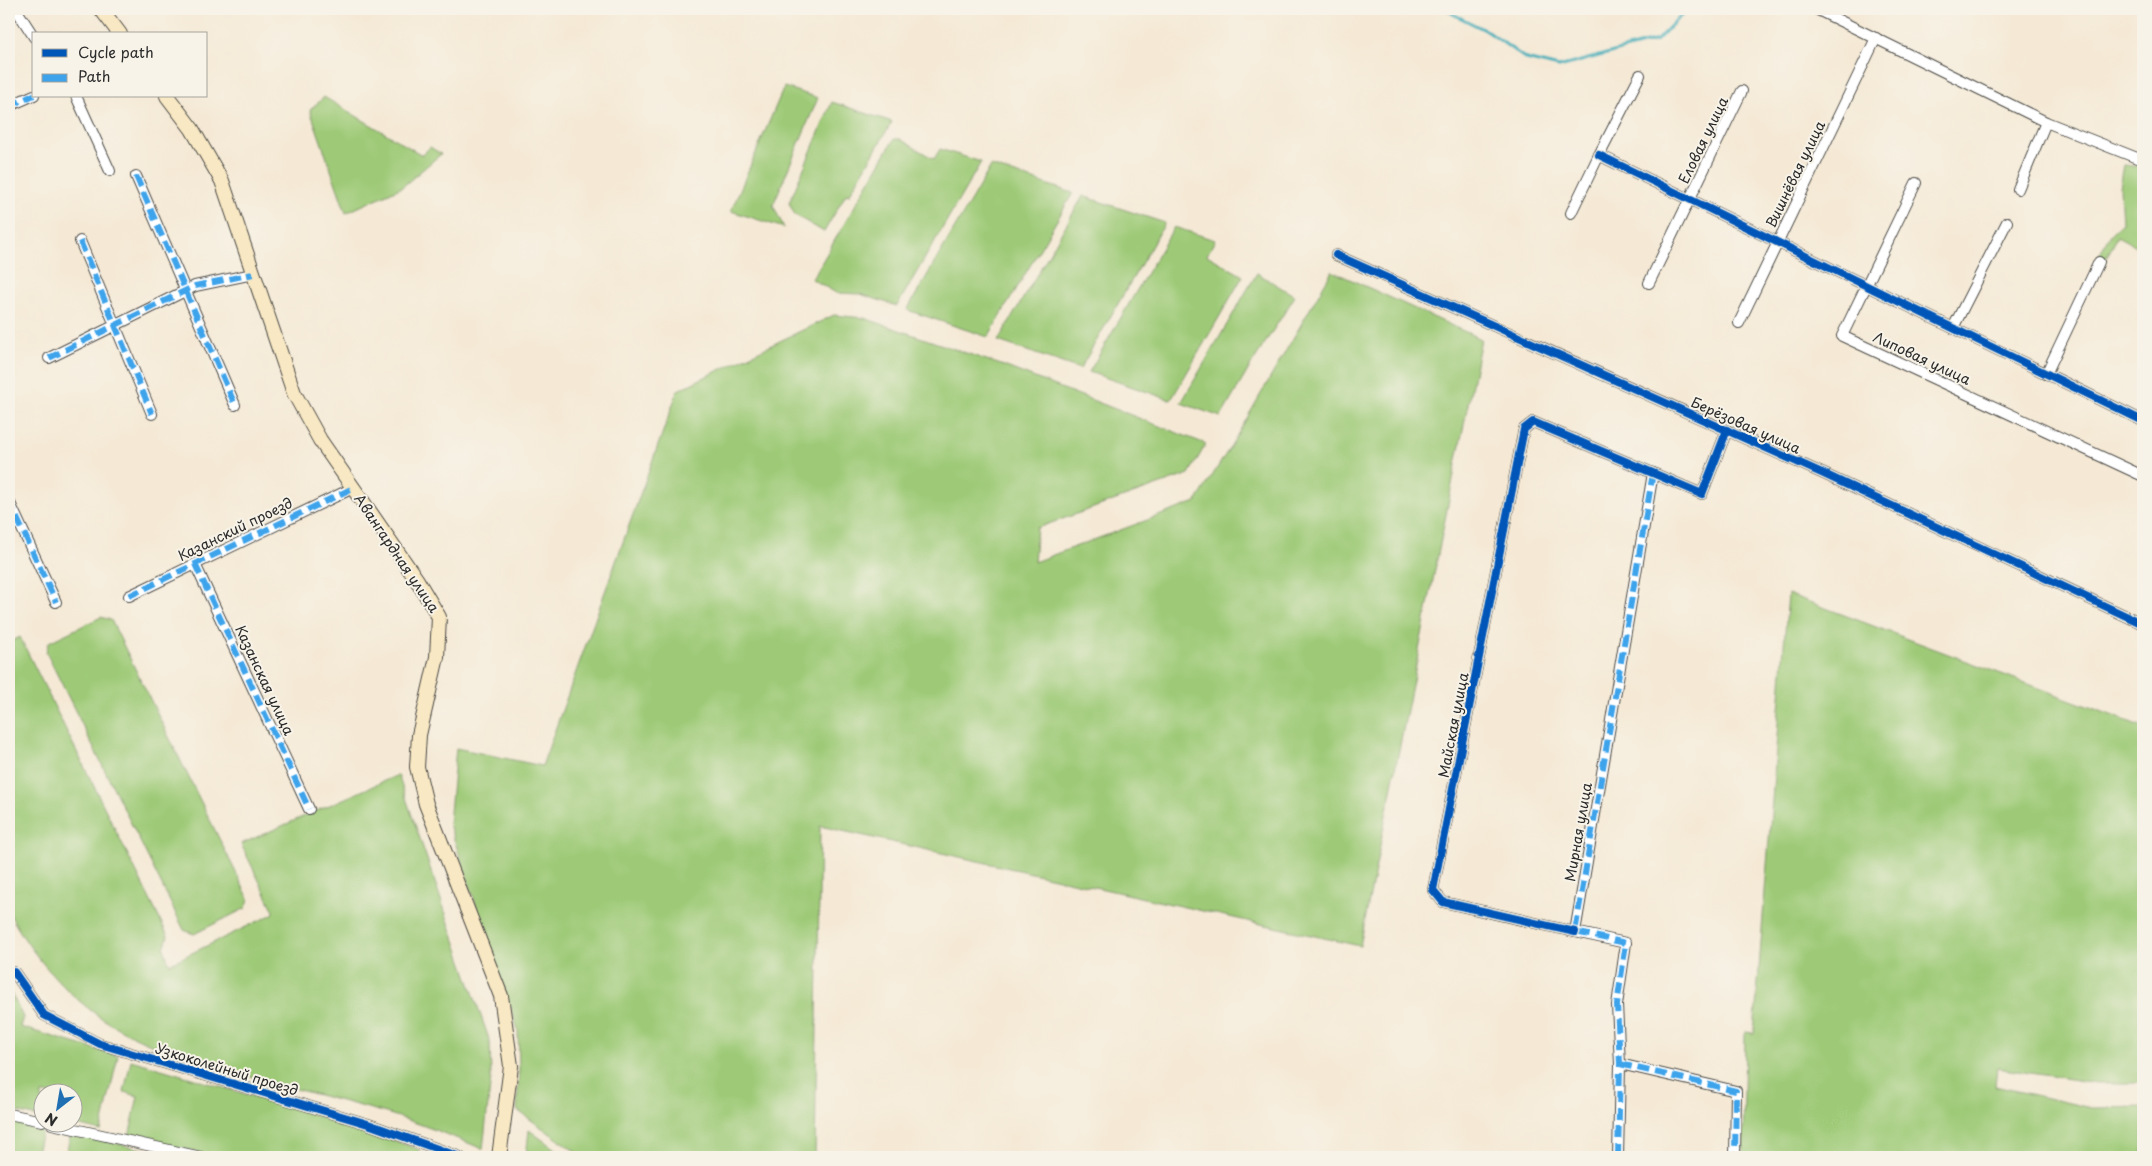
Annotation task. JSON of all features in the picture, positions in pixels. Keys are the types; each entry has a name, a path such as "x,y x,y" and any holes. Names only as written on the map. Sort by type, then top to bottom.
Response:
{"main road":[{"path":"101,9 118,32"},
{"name":"Авангардная улица","path":"169,98 192,129 222,181 294,393 320,440 417,580 439,617 437,656 418,735 417,767 426,804 501,996 511,1066 499,1157"}],"street":[{"path":"16,9 32,35"},
{"path":"1816,9 2046,122 2137,158 2143,158"},
{"name":"Вишнёвая улица","path":"1739,323 1876,38"},
{"path":"1572,213 1598,155 1640,75"},
{"name":"Еловая улица","path":"1649,283 1742,91"},
{"path":"9,106 32,96"},
{"path":"77,98 110,171"},
{"path":"2018,189 2046,122"},
{"path":"1598,155 2143,420"},
{"path":"136,176 235,405"},
{"name":"Липовая улица","path":"1916,183 1842,336 2143,476"},
{"path":"1953,328 2007,222"},
{"path":"80,241 152,414"},
{"name":"Берёзовая улица","path":"1336,256 1728,430 2143,624"},
{"path":"2046,374 2099,262"},
{"path":"49,358 185,290 195,286 254,274"},
{"name":"Майская улица","path":"1575,932 1443,902 1433,890 1524,429 1534,422 1653,473"},
{"path":"1653,473 1702,494 1728,430"},
{"name":"Мирная улица","path":"1575,932 1653,473"},
{"name":"Казанский проезд","path":"129,596 353,488"},
{"path":"9,501 56,602"},
{"name":"Казанская улица","path":"195,564 309,808"},
{"path":"1575,932 1626,943 1617,1005 1620,1064 1618,1157"},
{"name":"Узкоколейный проезд","path":"9,972 14,972 44,1015 100,1044 368,1124 460,1157"},
{"path":"1620,1064 1736,1091 1735,1157"},
{"path":"9,1114 32,1119"},
{"path":"82,1131 201,1157"}],"green space":[{"path":"784,87 818,98 773,205 784,228 731,211"},
{"path":"324,97 422,155 430,147 441,154 402,187 346,213 310,110"},
{"path":"832,102 892,122 849,195 846,194 824,232 795,215 789,203"},
{"path":"894,139 900,139 934,159 940,149 981,162 897,306 860,294 836,293 812,279"},
{"path":"2124,165 2143,167 2143,250 2117,236 2103,265 2096,262 2110,234 2122,223 2120,187"},
{"path":"991,166 1073,193 988,337 907,310"},
{"path":"1083,196 1165,223 1080,369 998,341"},
{"path":"1174,227 1215,240 1207,255 1243,276 1171,400 1089,372"},
{"path":"1332,271 1481,339 1360,946 820,826 815,1157 583,1157 517,1110 518,1030 449,824 456,748 542,766 678,390 834,315 864,318 1001,365 1206,444 1189,474 1037,528 1034,562 1196,502 1232,444"},
{"path":"1257,273 1295,296 1251,365 1221,417 1181,403"},
{"path":"1788,594 2143,727 2143,1083 2096,1083 1997,1068 1995,1086 2091,1108 2143,1107 2143,1157 1743,1157 1745,1032 1754,1033"},
{"path":"101,617 111,620 249,899 246,908 194,934 184,930 46,652 49,642"},
{"path":"20,637 168,936 164,948 169,964 273,914 274,911 241,844 398,775 490,1042 491,1077 483,1149 423,1125 386,1113 258,1079 161,1048 106,1021 77,999 50,972 27,942 9,912 9,643"},
{"path":"9,989 23,1017 20,1027 118,1056 101,1131 82,1126 82,1084 32,1084 32,1116 9,1110"},
{"path":"131,1060 369,1131 420,1150 419,1157 217,1157 129,1137 138,1096 124,1092"},
{"path":"9,1119 32,1124 32,1134 41,1134 36,1157 9,1157"},
{"path":"529,1130 566,1157 526,1157"},
{"path":"71,1134 75,1134 177,1157 65,1157"}],"waterway":[{"path":"1447,9 1487,31 1526,59 1559,67 1657,40 1687,9"}],"marked path":[{"path":"9,106 32,96"},
{"path":"136,176 235,405"},
{"path":"80,241 152,414"},
{"path":"49,358 195,286 253,274"},
{"path":"1618,1157 1620,1064 1617,1005 1626,943 1575,932 1653,473"},
{"path":"129,596 353,488"},
{"path":"9,501 56,602"},
{"path":"195,564 309,809"},
{"path":"1620,1064 1736,1091 1735,1157"}],"cycle path":[{"path":"1599,155 2143,421"},
{"path":"1336,255 1824,474 2143,624"},
{"path":"1575,932 1443,902 1433,890 1524,429 1533,422 1702,494 1727,430"},
{"path":"9,972 14,972 44,1015 100,1044 368,1124 460,1157"}]}
